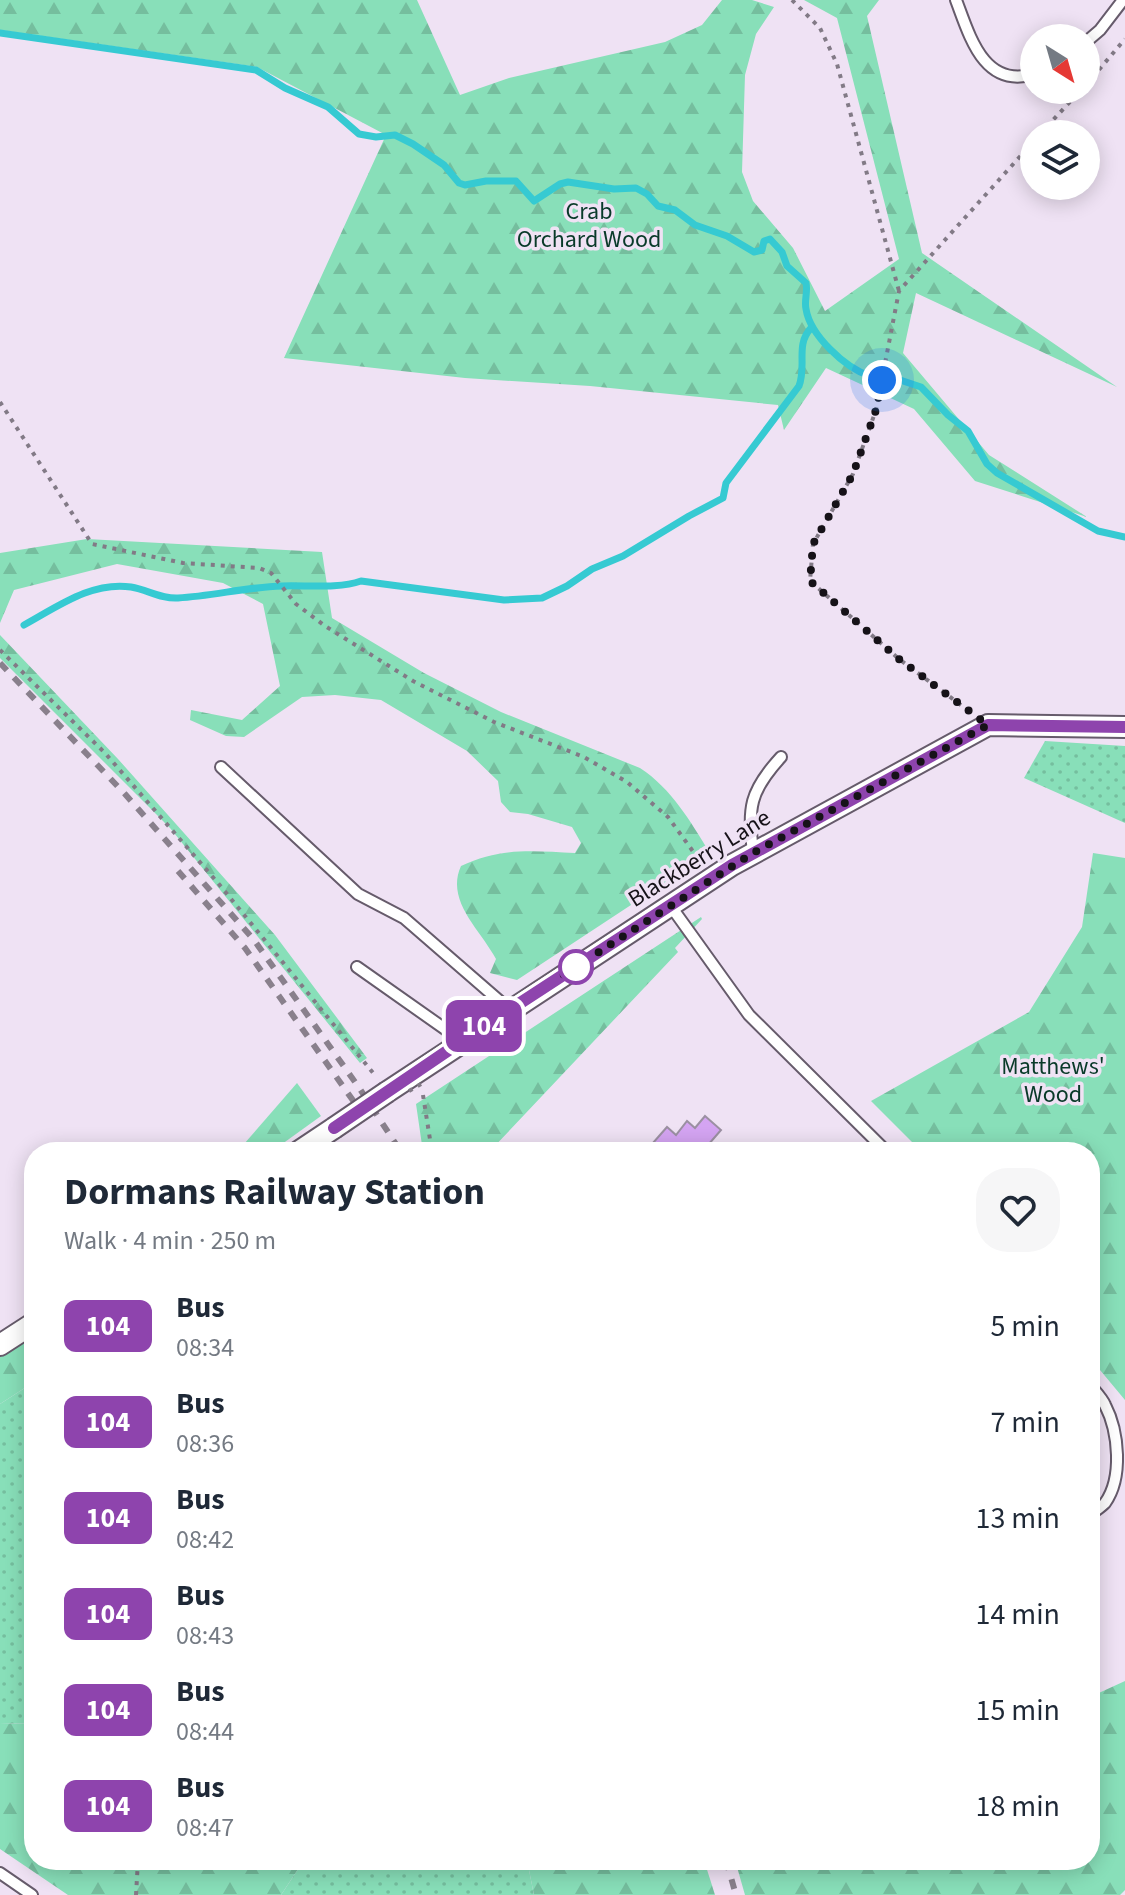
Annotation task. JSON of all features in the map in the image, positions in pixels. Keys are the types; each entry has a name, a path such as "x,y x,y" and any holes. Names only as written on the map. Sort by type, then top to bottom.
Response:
{"street":[{"name":"Blackberry Lane","path":"313,1142 418,1078 462,1041 712,877 988,725 1125,727"},
{"path":"0,1345 24,1329"}],"lane":[{"path":"956,0 975,47 986,64 1000,73 1020,78"},
{"path":"1100,30 1123,0"},
{"path":"753,853 750,809 763,777 781,757"},
{"path":"221,767 358,894 404,918 510,1010"},
{"path":"670,905 749,1015 877,1142"},
{"path":"357,967 462,1041"},
{"path":"1100,1397 1112,1424 1116,1454 1116,1482 1100,1507"},
{"path":"0,1873 32,1895"}],"path":[{"path":"792,0 820,28 837,64 899,291 876,410 853,474 813,544 810,581 899,659 988,725"},
{"path":"1100,68 1125,39"},
{"path":"1053,120 1068,104"},
{"path":"899,291 1020,157"},
{"path":"0,402 92,544 183,563 259,568 271,573 282,590 325,626 413,681 494,722 584,757 627,782 668,817 712,877"},
{"path":"0,650 105,753 218,883 374,1074"},
{"path":"418,1078 430,1142"},
{"path":"136,1895 137,1870"}],"green space":[{"name":"Crab Orchard Wood","path":"0,0 417,0 460,95 509,78 665,42 702,25 722,0 752,0 774,7 756,34 745,75 742,172 753,201 793,248 825,311 899,259 837,18 804,0 879,0 867,16 922,253 1117,387 916,293 903,353 989,455 1087,517 975,481 914,409 826,368 784,430 778,405 590,386 465,378 284,358 386,135 257,67 0,30"},
{"path":"87,539 322,552 332,618 424,673 501,712 640,768 671,796 710,853 517,980 490,973 496,959 461,903 457,879 461,866 503,853 575,853 581,843 572,827 510,812 501,802 498,781 467,751 381,700 335,695 302,697 244,737 226,736 190,720 191,710 242,720 280,686 263,604 223,583 117,564 14,590 0,623 0,553"},
{"path":"0,635 118,759 275,935 367,1058 360,1063 170,828 0,658"},
{"path":"1045,741 1125,746 1125,823 1024,778"},
{"name":"Matthews' Wood","path":"1093,853 1125,858 1125,1400 1100,1370 1100,1142 912,1142 871,1101 1029,1012 1082,927"},
{"path":"701,917 675,948 678,952 499,1142 422,1142 416,1104"},
{"path":"297,1083 321,1116 285,1142 246,1142"},
{"path":"24,1316 24,1388 0,1404 0,1334"},
{"path":"24,1388 24,1723 0,1724 0,1404"},
{"path":"1125,1681 1125,1890 1120,1895 745,1895 738,1870 1100,1870 1100,1692"},
{"path":"24,1723 24,1865 0,1849 0,1724"},
{"path":"31,1870 297,1870 281,1895 68,1895"},
{"path":"297,1870 529,1870 534,1895 281,1895"},
{"path":"529,1870 707,1870 715,1895 534,1895"}],"building":[{"path":"705,1116 721,1130 711,1142 654,1142 667,1127 676,1135 687,1121 695,1128"}],"waterway":[{"path":"0,33 256,70 285,88 328,107 359,134 376,137 395,135 413,144 444,165 459,183 465,185 516,181 534,201 568,182 614,189 636,188 658,206 675,210 695,225 727,236 754,252 762,250 764,241 770,239 782,252 787,266 806,283 806,309 821,340 850,366 870,376"},
{"path":"24,625 75,597 117,586 178,598 269,587 332,586 361,581 504,600 542,598 592,569 623,556 723,498 726,483 799,386 802,348 811,328"},
{"path":"897,379 921,387 968,431 987,464 997,473 1098,531 1125,537"}],"railway":[{"path":"0,663 125,794 254,940 394,1142"},
{"path":"178,871 245,948 364,1116"},
{"path":"729,1870 736,1895"}],"bus line":[{"name":"104","path":"334,1128 732,865 988,725 1125,727"}],"route":[{"path":"576,967 563,975 712,877 988,725 899,659 810,581 813,544 853,474 876,410 882,380"}]}
